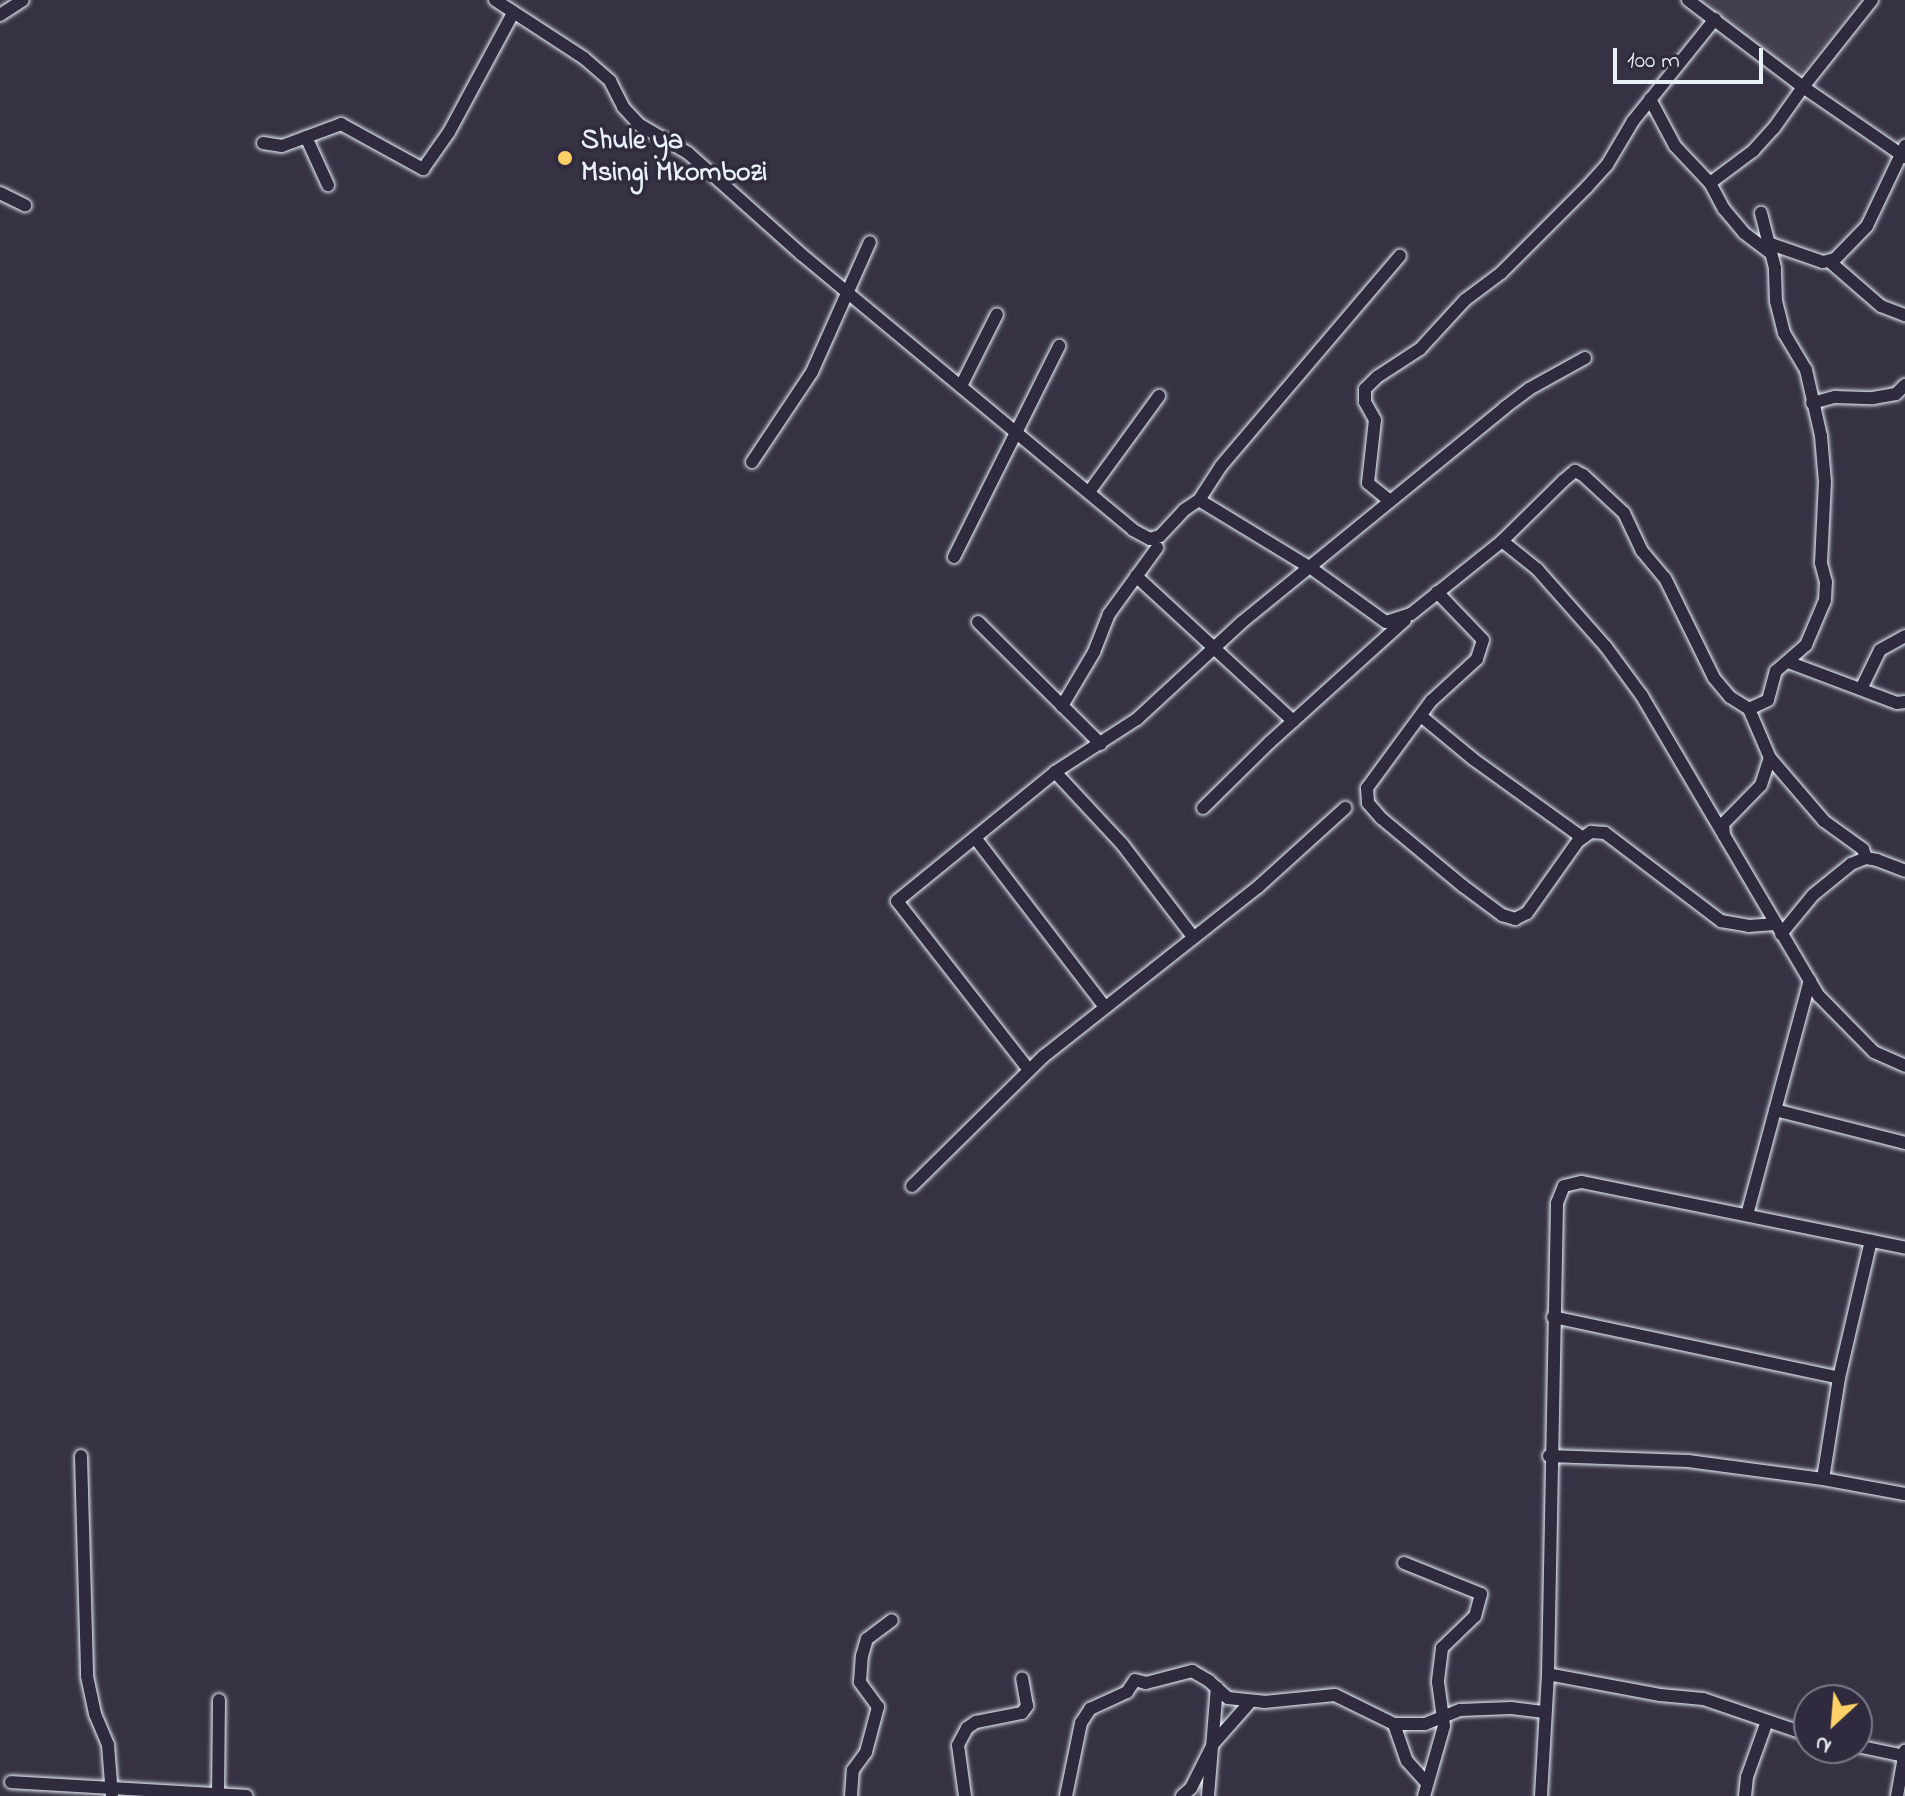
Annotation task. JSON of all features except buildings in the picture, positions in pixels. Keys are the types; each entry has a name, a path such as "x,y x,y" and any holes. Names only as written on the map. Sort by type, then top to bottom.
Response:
{"street":[{"path":"0,15 23,0"},
{"path":"495,0 558,38 584,58 610,81 623,107 640,125 688,153 849,294 1133,530 1150,539 1160,536 1184,510 1199,500 1221,466 1400,256"},
{"path":"1650,99 1675,146 1710,183 1724,209 1744,233 1770,248 1823,262 1835,259 1867,226 1903,152 1803,87 1688,0"},
{"path":"1710,183 1763,140 1872,0"},
{"path":"263,143 282,146 341,124 423,169 449,132 513,13"},
{"path":"1390,501 1368,483 1375,420 1365,402 1365,389 1420,349 1465,300 1501,273 1587,187 1607,165 1650,99 1715,19"},
{"path":"306,137 328,185"},
{"path":"0,193 25,205"},
{"path":"1749,709 1768,700 1776,671 1806,645 1825,600 1826,582 1821,563 1825,482 1821,436 1806,370 1784,333 1761,213"},
{"path":"752,462 812,372 870,242"},
{"path":"1829,261 1881,306 1905,315"},
{"path":"961,386 997,314"},
{"path":"954,557 1059,346"},
{"path":"1029,1070 897,901 1055,772 1137,719 1213,647 1529,389 1585,358"},
{"path":"1812,403 1835,397 1873,398 1896,394 1905,385"},
{"path":"1089,492 1159,396"},
{"path":"1203,808 1411,614 1502,541 1575,471 1624,513 1642,551 1665,578 1714,678 1730,697 1749,709 1770,758 1824,821 1863,849 1866,858"},
{"path":"1199,500 1311,568 1386,622 1411,614"},
{"path":"1502,541 1537,569 1642,696 1819,996 1874,1052 1905,1066"},
{"path":"1062,706 1094,652 1109,614 1157,548"},
{"path":"1136,576 1293,721"},
{"path":"1437,592 1483,640 1477,659 1421,716 1367,788 1368,803 1404,838 1492,908 1515,919 1527,913 1583,838 1591,832 1605,833 1721,921 1748,926 1778,929 1851,864 1866,858 1905,871"},
{"path":"978,622 1101,744"},
{"path":"1861,689 1880,650 1905,636"},
{"path":"1788,662 1897,703 1905,702"},
{"path":"1421,716 1473,759 1583,838"},
{"path":"1724,838 1723,824 1761,785 1770,758"},
{"path":"1055,772 1122,844 1193,937"},
{"path":"912,1186 1029,1070 1104,1006 1292,859 1345,808"},
{"path":"976,839 1104,1006"},
{"path":"1747,1215 1810,980"},
{"path":"1775,1110 1905,1143"},
{"path":"1541,1796 1548,1674 1549,1456 1557,1203 1564,1186 1582,1182 1905,1248"},
{"path":"1823,1479 1839,1378 1871,1241"},
{"path":"1553,1317 1839,1378"},
{"path":"81,1456 87,1676 95,1714 108,1745 111,1792"},
{"path":"1549,1456 1688,1461 1823,1479 1905,1494"},
{"path":"1404,1563 1481,1594 1475,1616 1442,1648 1438,1682 1444,1726 1426,1790"},
{"path":"851,1796 853,1770 866,1752 878,1707 860,1682 862,1656 867,1639 892,1620"},
{"path":"1066,1796 1081,1723 1090,1709 1127,1692 1135,1680 1146,1683 1192,1671 1228,1698 1251,1701 1335,1695 1394,1724 1425,1724 1460,1710 1511,1708 1545,1712"},
{"path":"1548,1674 1660,1695 1703,1699 1793,1730"},
{"path":"965,1796 958,1745 967,1728 976,1722 1022,1713 1027,1706 1022,1678"},
{"path":"1208,1796 1217,1687"},
{"path":"218,1795 219,1700"},
{"path":"1182,1796 1191,1788 1213,1744 1251,1701"},
{"path":"1745,1796 1747,1777 1767,1721"},
{"path":"1394,1724 1407,1761 1426,1790"},
{"path":"1873,1751 1904,1761 1897,1796"},
{"path":"11,1782 111,1792 247,1796"}],"shaded area":[{"path":"1688,0 1858,0 1799,77"}],"place":[{"name":"Shule ya Msingi Mkombozi","path":"565,158"}]}
